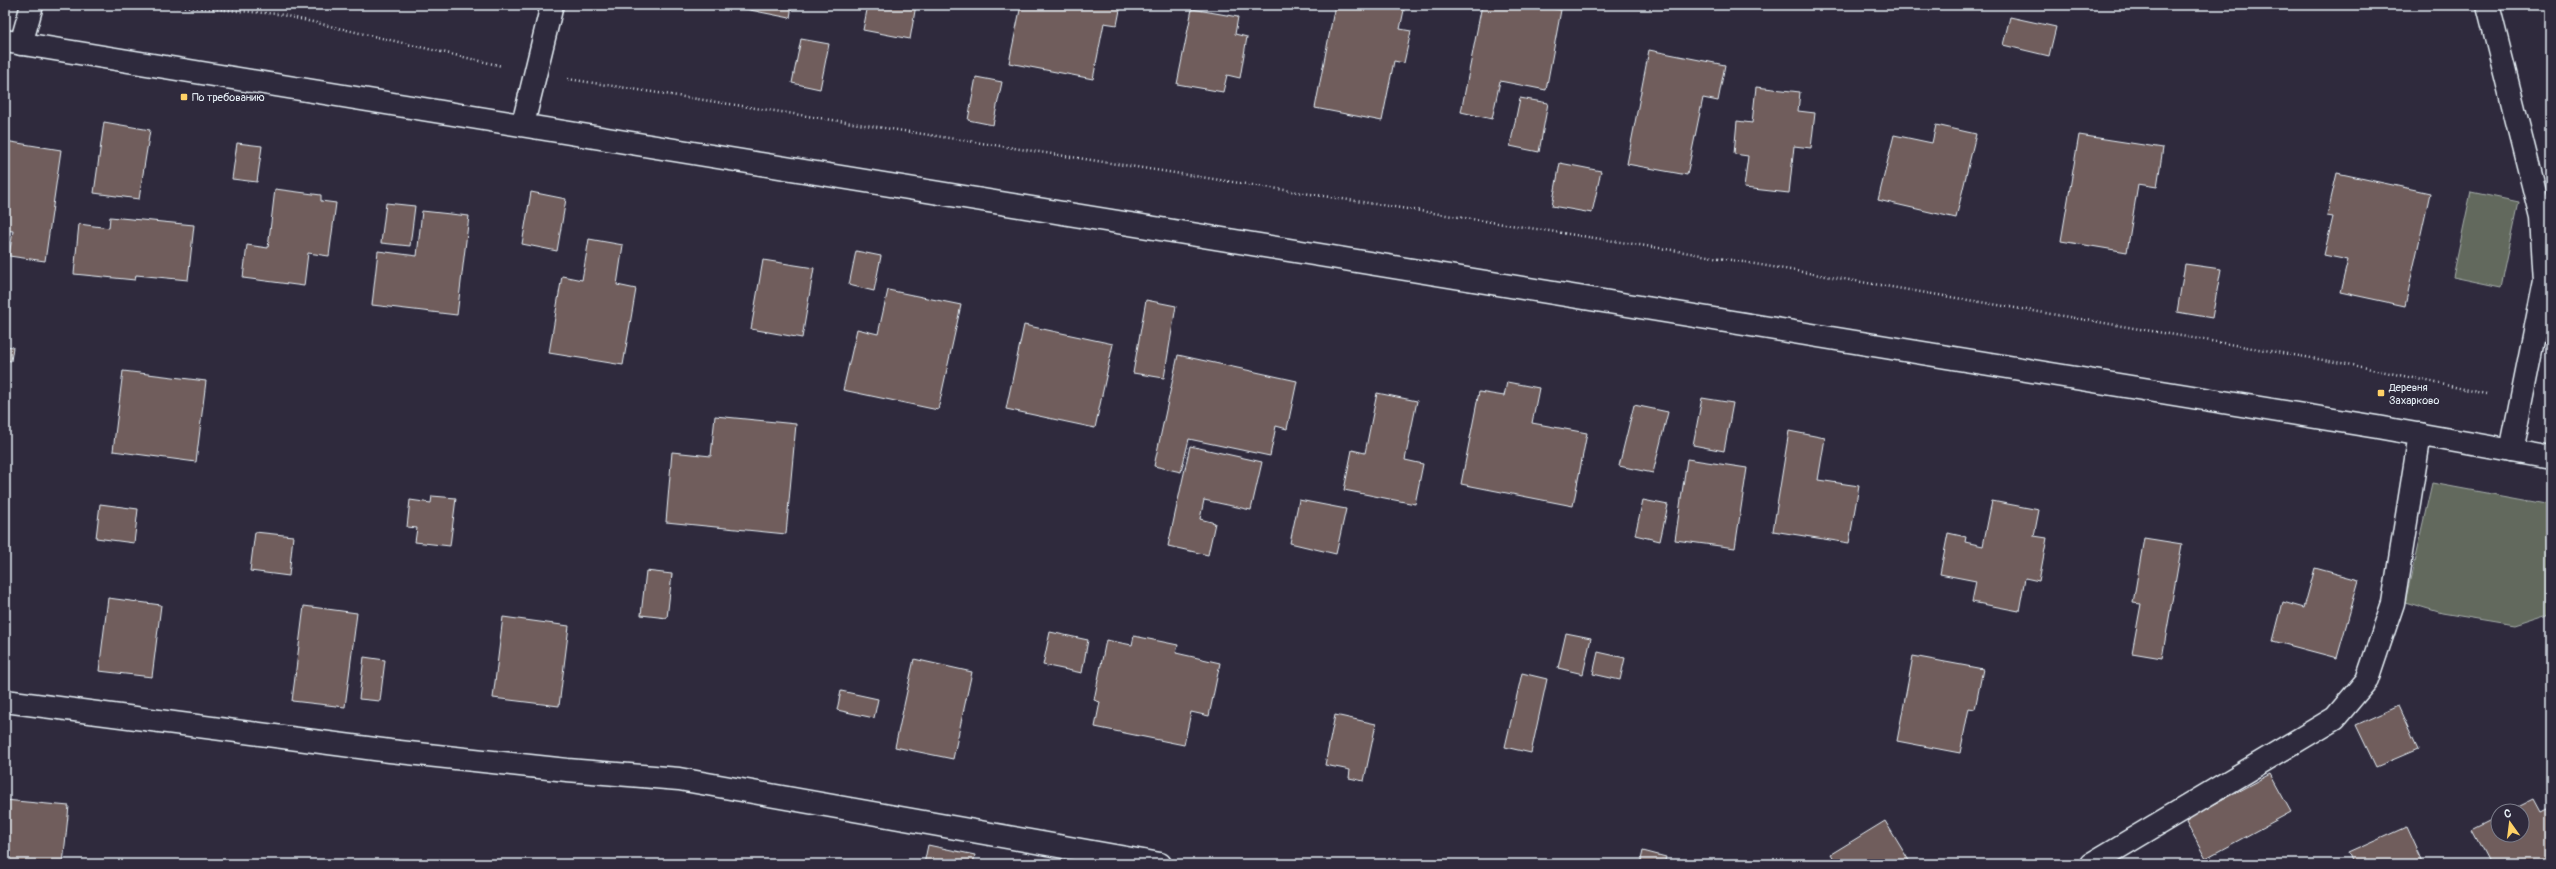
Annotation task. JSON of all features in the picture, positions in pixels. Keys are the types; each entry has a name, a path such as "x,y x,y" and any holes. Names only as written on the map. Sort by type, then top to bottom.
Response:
{"street":[{"path":"32,5 13,42 2420,434 2551,458"},
{"path":"523,124 552,5"},
{"path":"2488,5 2541,216 2545,281 2511,451"},
{"path":"2091,864 2335,718 2367,680 2393,603 2420,434"},
{"path":"5,701 390,752 566,770 679,779 1160,864"}],"path":[{"path":"161,5 278,14 536,74 1672,250 2354,365 2521,401"}],"shaded area":[{"path":"2471,192 2519,202 2501,287 2453,277"},
{"path":"2432,483 2551,505 2551,613 2514,625 2442,613 2405,602"}],"building":[{"path":"725,5 792,5 790,18"},
{"path":"868,5 916,5 910,39 863,30"},
{"path":"1021,5 1121,5 1117,25 1104,23 1093,79 1009,63"},
{"path":"1335,5 1378,5 1404,10 1400,29 1411,31 1404,63 1394,61 1382,121 1315,108"},
{"path":"1482,5 1534,5 1561,10 1546,90 1500,81 1492,119 1461,112"},
{"path":"1192,9 1238,17 1235,34 1247,37 1240,78 1227,75 1223,92 1177,84"},
{"path":"2010,17 2056,27 2049,56 2003,45"},
{"path":"801,39 829,44 820,89 792,83"},
{"path":"1649,50 1725,65 1718,101 1703,98 1687,175 1627,164"},
{"path":"976,77 1002,82 993,125 968,120"},
{"path":"1756,87 1800,92 1798,111 1815,113 1811,148 1794,146 1789,193 1744,188 1748,156 1734,154 1737,121 1752,123"},
{"path":"1520,98 1548,103 1539,152 1510,146"},
{"path":"104,122 150,130 139,199 94,193"},
{"path":"1936,125 1976,134 1956,218 1878,200 1894,135 1932,143"},
{"path":"2079,135 2163,148 2157,187 2138,184 2127,252 2061,241"},
{"path":"5,141 61,150 45,261 9,256 13,231 5,230"},
{"path":"237,143 262,146 257,182 232,179"},
{"path":"1560,163 1601,171 1592,213 1552,206"},
{"path":"2337,173 2430,193 2405,306 2340,292 2348,260 2324,255 2333,217 2327,216"},
{"path":"275,189 321,195 321,201 336,203 329,256 308,253 304,286 243,278 247,245 268,248"},
{"path":"531,192 566,199 557,251 522,244"},
{"path":"386,203 415,206 410,246 381,243"},
{"path":"422,211 469,216 457,315 372,305 378,251 417,256"},
{"path":"110,217 194,225 188,280 136,275 135,280 74,274 79,224 109,228"},
{"path":"589,239 623,245 617,285 636,289 623,365 549,353 562,276 582,280"},
{"path":"856,251 881,256 874,291 849,285"},
{"path":"763,260 814,268 802,338 751,329"},
{"path":"2185,264 2221,269 2212,318 2177,312"},
{"path":"888,290 961,305 938,410 843,390 857,329 878,334"},
{"path":"1146,300 1176,306 1164,378 1133,373"},
{"path":"1024,325 1113,344 1095,428 1006,409"},
{"path":"5,346 13,347 11,361 5,360"},
{"path":"1178,355 1297,381 1287,429 1276,426 1270,456 1189,439 1181,472 1154,466"},
{"path":"123,371 206,381 196,462 113,451"},
{"path":"1507,382 1539,388 1532,423 1587,433 1573,506 1461,484 1479,392 1504,396"},
{"path":"1377,393 1417,401 1405,460 1423,464 1415,504 1344,490 1352,450 1365,453"},
{"path":"1702,398 1733,403 1724,451 1693,445"},
{"path":"1634,405 1668,412 1653,473 1619,466"},
{"path":"715,416 796,424 786,534 666,522 672,452 711,456"},
{"path":"1789,431 1825,438 1818,480 1859,486 1849,543 1773,531"},
{"path":"1190,446 1262,462 1251,510 1204,500 1200,519 1215,523 1208,555 1168,546"},
{"path":"1687,459 1747,468 1735,548 1675,540"},
{"path":"432,496 456,498 450,546 415,542 417,528 407,527 410,500 431,503"},
{"path":"1299,500 1346,509 1336,554 1290,543"},
{"path":"1643,500 1668,505 1660,541 1635,535"},
{"path":"1992,501 2039,510 2034,536 2047,538 2039,581 2025,578 2019,611 1972,602 1976,581 1940,574 1948,533 1966,537 1965,542 1983,546"},
{"path":"100,504 138,509 134,543 96,538"},
{"path":"255,532 293,536 289,576 250,571"},
{"path":"2144,538 2182,544 2162,658 2132,653 2141,604 2133,603"},
{"path":"2315,568 2359,580 2337,658 2273,641 2283,602 2304,608"},
{"path":"646,571 672,574 667,618 641,615"},
{"path":"108,598 161,605 152,677 99,671"},
{"path":"304,606 357,613 345,707 292,701"},
{"path":"503,617 569,626 559,706 493,698"},
{"path":"1050,632 1088,640 1082,673 1043,665"},
{"path":"1566,633 1591,638 1583,674 1558,668"},
{"path":"1134,636 1178,645 1176,653 1220,663 1209,716 1191,712 1184,745 1095,727 1100,702 1094,700 1106,640 1132,645"},
{"path":"1598,652 1625,658 1620,680 1593,674"},
{"path":"1913,656 1983,669 1975,709 1969,708 1960,753 1897,741"},
{"path":"364,657 385,660 380,701 359,699"},
{"path":"914,659 972,672 953,759 895,747"},
{"path":"1522,673 1547,679 1531,753 1505,747"},
{"path":"841,691 878,699 874,718 837,710"},
{"path":"2398,706 2418,749 2376,767 2356,725"},
{"path":"1335,715 1376,724 1364,781 1349,778 1350,770 1325,765"},
{"path":"2270,774 2291,812 2206,858 2185,820"},
{"path":"2534,799 2541,812 2551,807 2551,864 2490,864 2472,830 2490,821 2490,843 2530,843 2530,803 2526,803"},
{"path":"5,800 69,806 63,864 5,864"},
{"path":"1885,821 1911,864 1837,864 1831,854"},
{"path":"2406,827 2423,864 2353,864 2348,853"},
{"path":"928,845 975,855 973,864 924,864"},
{"path":"1643,851 1666,857 1664,864 1640,864"}],"place":[{"name":"По требованию","path":"184,97"},
{"name":"Деревня Захарково","path":"2381,393"}]}
